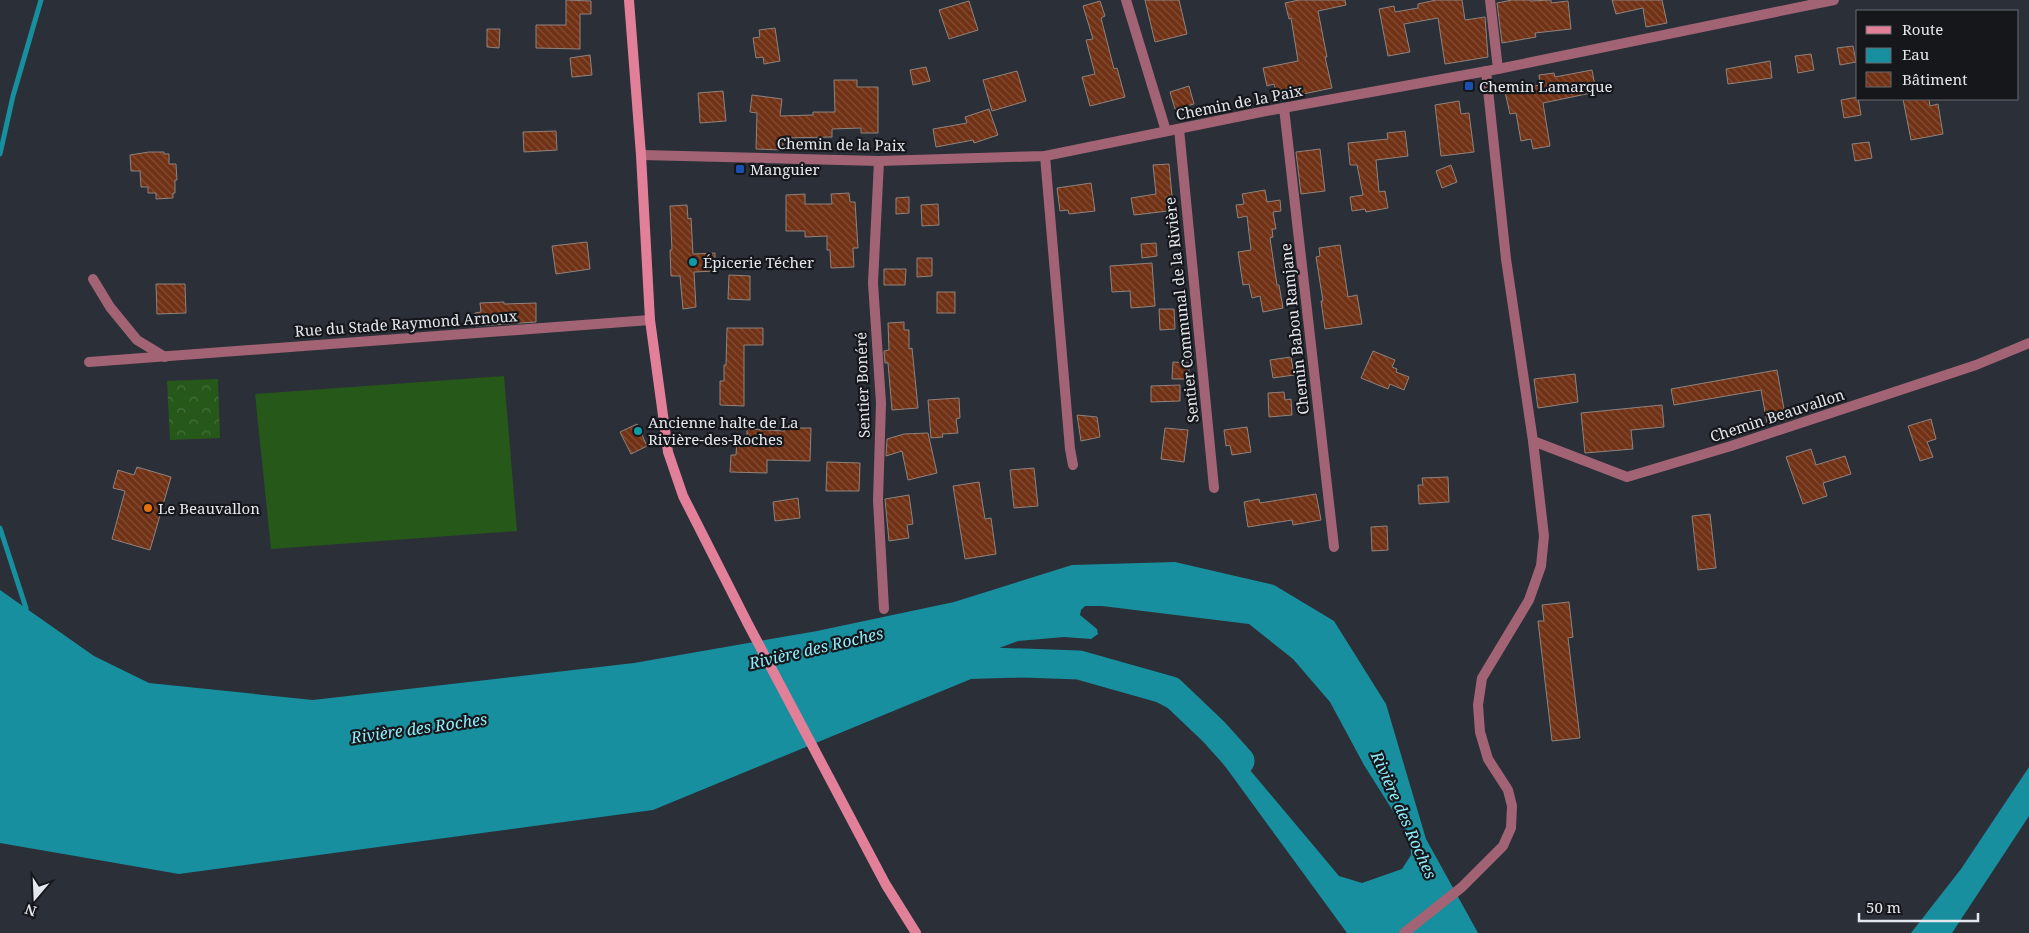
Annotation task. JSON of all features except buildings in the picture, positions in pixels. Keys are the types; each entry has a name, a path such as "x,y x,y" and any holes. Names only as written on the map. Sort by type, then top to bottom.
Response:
{"main road":[{"path":"629,0 641,155 650,320 668,452 683,496 748,624 886,885 913,931"}],"street":[{"path":"1126,0 1166,131"},
{"path":"1490,0 1498,69"},
{"name":"Chemin de la Paix","path":"641,155 879,161 1045,156 1284,108 1498,69 1834,0"},
{"path":"1404,933 1462,888 1504,846 1511,828 1512,806 1508,790 1488,759 1480,732 1478,705 1482,678 1528,600 1541,566 1544,536 1533,441 1506,259 1486,71"},
{"name":"Chemin Babou Ramjane","path":"1284,108 1334,547"},
{"name":"Sentier Communal de la Rivière","path":"1179,129 1214,488"},
{"path":"1045,156 1070,449 1073,465"},
{"name":"Sentier Bonéré","path":"879,161 873,283 881,402 878,500 884,609"},
{"path":"93,279 110,307 137,340 165,357"},
{"name":"Rue du Stade Raymond Arnoux","path":"89,362 650,320"},
{"name":"Chemin Beauvallon","path":"1533,441 1627,477 1732,446 1976,365 2029,344"}],"green space":[{"path":"504,376 517,531 271,549 255,394"},
{"path":"218,379 220,438 170,440 167,381"}],"water":[{"name":"Rivière des Roches","path":"1175,562 1274,585 1334,621 1386,704 1426,839 1478,933 1347,933 1192,721 1134,690 1063,676 971,679 653,810 179,874 0,843 0,590 94,656 149,683 313,700 634,663 817,631 954,602 1072,565","holes":["1085,606 1102,606 1249,624 1293,659 1330,702 1364,765 1410,838 1411,855 1402,869 1362,883 1339,876 1234,751 1171,691 1116,670 1079,665 996,664 991,662 989,656 991,651 1018,641 1064,637 1091,639 1098,634 1097,629 1080,615 1081,610"]},
{"path":"2029,767 2029,816 1952,933 1911,933 1961,869"}],"waterway":[{"path":"0,154 13,96 41,0"},
{"path":"0,528 26,613"},
{"path":"954,656 991,662 1079,665 1171,691 1214,732 1240,761"}],"place":[{"name":"Chemin Lamarque","path":"1469,86"},
{"name":"Manguier","path":"740,169"},
{"name":"Épicerie Técher","path":"693,262"},
{"name":"Ancienne halte de La Rivière-des-Roches","path":"638,431"},
{"name":"Le Beauvallon","path":"148,508"}]}
